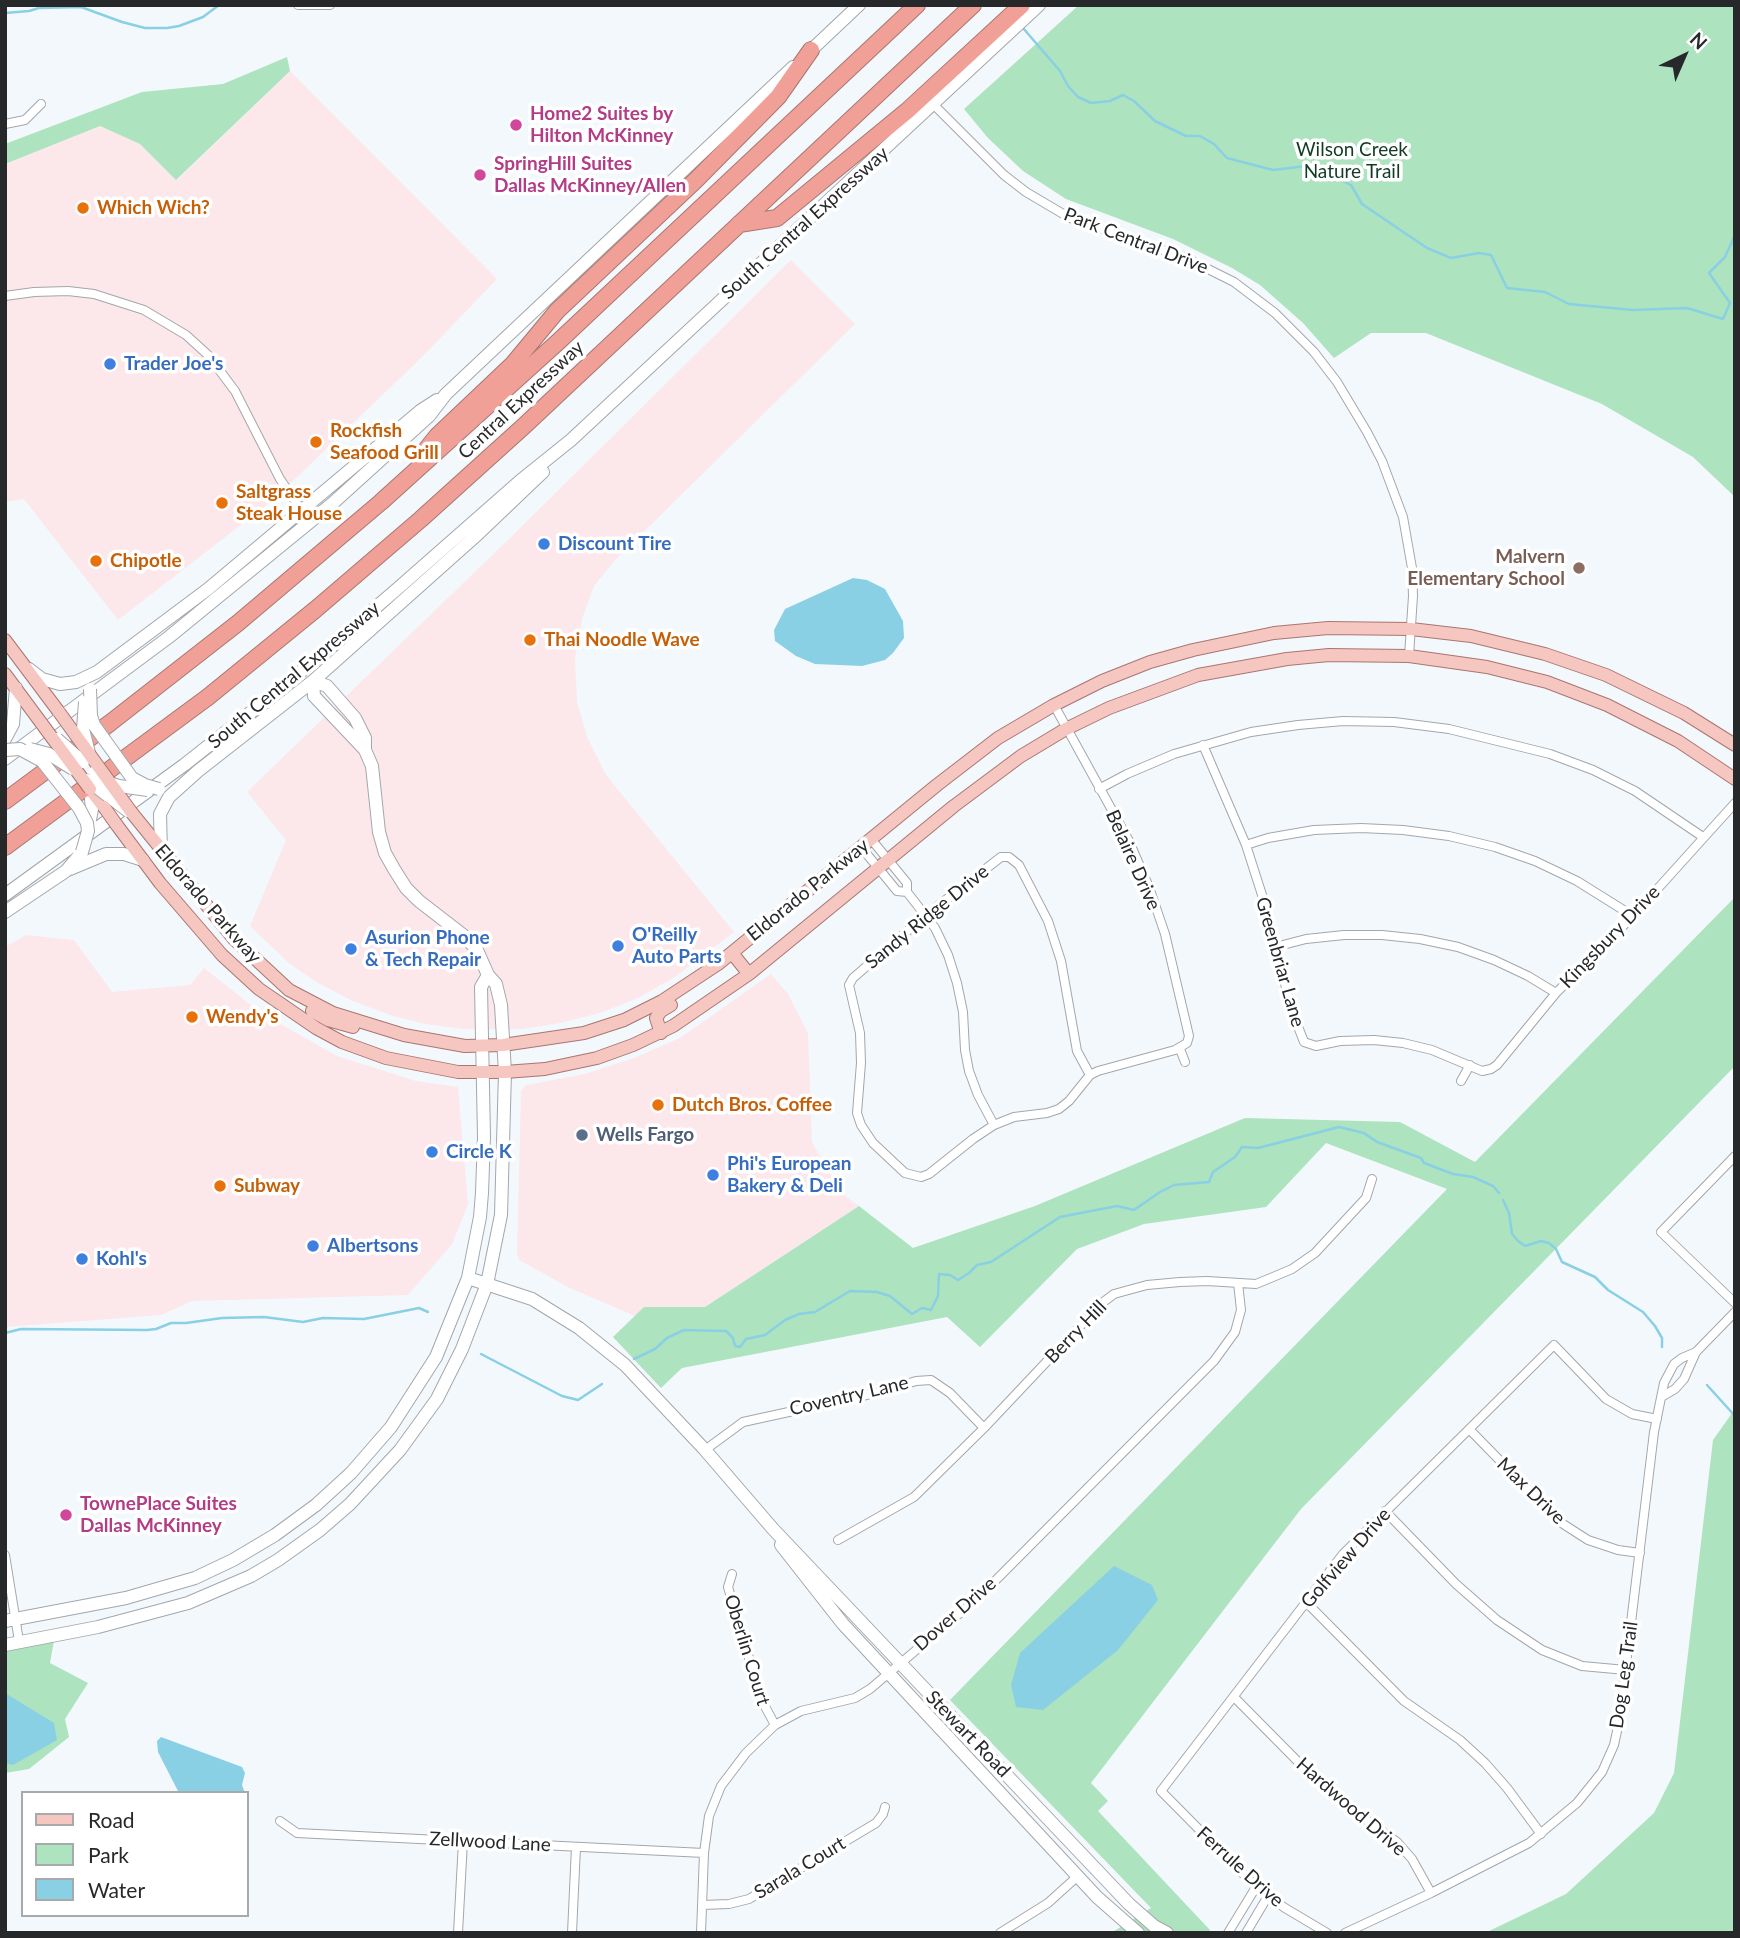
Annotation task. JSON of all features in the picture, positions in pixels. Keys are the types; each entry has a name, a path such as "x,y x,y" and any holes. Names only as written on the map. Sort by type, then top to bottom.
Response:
{"highway":[{"name":"Central Expressway","path":"5,801 228,632 382,502 559,341 917,5"},
{"name":"Central Expressway","path":"5,847 181,718 343,587 474,473 970,7"},
{"path":"740,224 776,218 1031,8"},
{"path":"382,502 437,436 513,364 557,311 696,180 778,97 811,50"}],"main road":[{"path":"5,759 103,687 273,554 333,503 419,425 446,394 859,5"},
{"name":"South Central Expressway","path":"5,895 184,765 283,687 571,439 683,333 934,105 998,37"},
{"path":"24,665 41,679 55,684 70,684 97,672 208,589 420,411 446,394"},
{"name":"South Central Expressway","path":"198,771 313,681 480,533 554,462 571,439"},
{"name":"Eldorado Parkway","path":"5,674 42,724 131,813 234,939 289,990 314,1004 382,1029 425,1040 465,1046 503,1045 562,1038 605,1027 662,1001 718,964 990,744 1054,705 1124,672 1193,650 1298,630 1411,629 1498,641 1585,667 1656,698 1735,745"},
{"name":"Eldorado Parkway","path":"5,640 76,736 104,807 116,824 201,932 259,989 316,1028 362,1050 386,1058 458,1072 545,1069 597,1058 661,1033 749,974 1000,770 1066,729 1140,695 1198,675 1287,659 1329,655 1409,656 1487,667 1576,692 1655,727 1735,779"},
{"path":"1193,650 1198,675"},
{"path":"66,871 82,852 92,809 92,776 82,722 84,705 97,672"},
{"path":"5,1645 154,1614 214,1593 278,1560 346,1508 400,1450 437,1399 463,1349 487,1284 501,1216 503,1177 505,1072 501,1005 496,984 488,975 477,950 463,935 406,888 385,853 379,832 372,766 365,750 365,738 355,718 327,686 313,681"},
{"path":"5,739 13,724 16,688"},
{"path":"90,689 94,725 132,778 145,785 163,788"},
{"path":"5,750 20,749 49,754 92,776 133,789 152,791 163,788 198,771"},
{"path":"20,749 47,766 79,808 88,831"},
{"path":"161,851 159,825 162,807 169,797 198,771"},
{"path":"5,912 66,871 106,853 124,854 143,860"},
{"path":"201,932 218,941 257,978 262,979 270,974"},
{"path":"732,953 749,974"},
{"path":"661,1033 656,1023 658,1014 695,991 718,964"},
{"path":"10,1620 126,1598 195,1578 233,1560 275,1535 331,1492 351,1474 391,1427 423,1380 446,1336 468,1278 480,1217 483,1174 484,1046 481,987 488,975"},
{"path":"259,989 276,989 328,1020 346,1026 382,1029"},
{"path":"483,1174 503,1177"},
{"name":"Stewart Road","path":"468,1278 532,1300 600,1343 625,1365 705,1450 773,1529 1129,1904 1154,1926 1167,1933"},
{"path":"331,1492 346,1508"},
{"name":"Stewart Road","path":"773,1529 780,1545 817,1594 1107,1906 1138,1933"}],"street":[{"path":"298,5 330,5"},
{"path":"5,124 25,120 41,104"},
{"name":"Park Central Drive","path":"934,105 1004,175 1026,192 1070,218 1186,258 1234,282 1275,313 1314,352 1337,382 1367,432 1394,492 1411,556 1413,596 1409,656"},
{"path":"5,296 59,291 94,294 144,310 186,335 208,355 235,391 280,479 302,511"},
{"name":"Belaire Drive","path":"1054,705 1134,852 1149,887 1165,934 1189,1035 1187,1043 1180,1049"},
{"path":"1099,789 1128,774 1203,745 1251,732 1343,721 1394,722 1449,729 1538,751 1593,770 1634,791 1703,837"},
{"name":"Greenbriar Lane","path":"1203,745 1246,845 1301,1037 1308,1045 1374,1040 1403,1043 1432,1050 1487,1071"},
{"name":"Kingsbury Drive","path":"1487,1071 1497,1065 1556,993 1633,916 1735,803"},
{"path":"1246,845 1268,838 1314,831 1361,828 1449,836 1495,847 1535,861 1577,881 1633,916"},
{"path":"866,843 883,864 897,891 906,892 925,915 948,955 957,983 969,1071 994,1125 1014,1117 1059,1109 1090,1075 1106,1067 1180,1049 1185,1062"},
{"path":"866,843 883,864 907,883 906,892"},
{"name":"Sandy Ridge Drive","path":"994,1125 929,1174 921,1177 905,1173 873,1143 861,1125 857,1113 862,1063 860,1033 849,985 853,978 925,915 1001,858 1009,857 1019,865 1048,921 1060,961 1077,1051 1090,1075"},
{"path":"1275,947 1306,939 1344,935 1420,939 1458,947 1494,960 1556,993"},
{"path":"1461,1081 1470,1065"},
{"path":"1735,1156 1661,1232 1735,1303"},
{"name":"Berry Hill","path":"838,1540 914,1497 984,1428 1102,1303 1114,1294 1147,1285 1181,1282 1256,1284 1292,1269 1315,1253 1366,1198 1372,1178"},
{"name":"Dover Drive","path":"701,1933 704,1853 709,1816 722,1786 746,1754 775,1726 809,1708 855,1698 870,1689 979,1597 1214,1361 1236,1332 1241,1310 1238,1283"},
{"name":"Dog Leg Trail","path":"1663,1396 1675,1390 1684,1379 1696,1352 1735,1312"},
{"name":"Golfview Drive","path":"1161,1791 1343,1555 1554,1345 1606,1399 1632,1414 1657,1419"},
{"name":"Dog Leg Trail","path":"1345,1933 1501,1858 1541,1835 1587,1793 1602,1772 1617,1733 1657,1419 1668,1371 1682,1358 1696,1352"},
{"name":"Coventry Lane","path":"705,1450 743,1422 880,1392 916,1381 931,1380 950,1393 984,1428"},
{"name":"Max Drive","path":"1469,1429 1560,1522 1588,1540 1618,1550 1640,1553"},
{"path":"1385,1511 1456,1584 1497,1620 1542,1650 1582,1666 1626,1671"},
{"path":"5,1555 10,1620 19,1641"},
{"name":"Oberlin Court","path":"732,1574 728,1587 763,1705 775,1726"},
{"path":"1306,1602 1404,1701 1460,1740 1485,1763 1541,1835"},
{"name":"Hardwood Drive","path":"1234,1697 1328,1792 1397,1842 1412,1859 1431,1893"},
{"name":"Ferrule Drive","path":"1161,1791 1256,1887 1327,1933"},
{"name":"Sarala Court","path":"702,1905 729,1904 749,1899 876,1823 885,1807"},
{"name":"Zellwood Lane","path":"280,1821 297,1833 704,1853"},
{"path":"458,1933 463,1841"},
{"path":"572,1933 576,1847"},
{"path":"1000,1933 1048,1903 1079,1875"},
{"path":"1228,1933 1256,1887"},
{"path":"1246,1933 1268,1896"}],"shaded area":[{"path":"290,71 497,279 422,357 273,500 118,620 24,499 5,502 5,164 100,126 140,144 177,180"},
{"path":"791,260 855,324 615,560 594,586 582,619 575,658 577,702 587,737 606,775 734,932 675,977 638,998 600,1013 523,1029 463,1029 393,1016 353,1001 318,983 290,964 250,926 286,840 247,792 510,538"},
{"path":"26,935 74,940 112,992 190,985 204,968 261,1013 337,1056 416,1081 458,1087 468,1204 452,1244 408,1295 192,1301 161,1315 5,1327 5,947"},
{"path":"771,974 788,994 808,1033 812,1142 840,1192 859,1206 705,1307 644,1307 635,1316 570,1288 519,1260 521,1091 526,1085 585,1074 634,1058 680,1038"}],"green space":[{"name":"Wilson Creek Nature Trail","path":"1079,5 1735,5 1735,497 1693,457 1602,404 1426,333 1371,333 1334,358 1303,323 1260,285 1232,268 1173,239 1066,199 1023,171 988,138 964,109"},
{"path":"287,57 290,71 176,180 140,144 100,126 5,164 5,144 142,92 223,84"},
{"path":"1735,897 1735,1066 1301,1509 1091,1783 1108,1801 1098,1811 1210,1930 1208,1933 1111,1933 1151,1908 950,1700 1447,1189 1326,1143 1266,1207 1144,1224 1077,1249 980,1347 947,1317 682,1368 661,1388 613,1337 644,1307 705,1307 859,1206 913,1248 1035,1206 1245,1118 1400,1122 1475,1162"},
{"path":"1735,1409 1735,1933 1485,1933 1566,1894 1654,1813 1674,1773 1713,1440"},
{"path":"54,1640 50,1663 88,1683 65,1719 69,1737 29,1769 5,1773 5,1651"}],"water":[{"path":"853,578 867,580 885,589 903,621 904,638 885,660 862,666 815,664 796,656 775,641 774,630 785,609"},
{"path":"1114,1566 1152,1585 1158,1600 1118,1650 1043,1710 1016,1707 1011,1685 1020,1653"},
{"path":"5,1693 54,1723 57,1740 13,1765 5,1763"},
{"path":"161,1737 242,1767 245,1773 242,1785 244,1791 178,1791 158,1752 157,1741"}],"waterway":[{"path":"5,13 39,8 81,7 145,28 167,28 203,17 219,5"},
{"path":"1023,28 1060,71 1078,97 1091,103 1110,101 1123,95 1134,101 1155,121 1186,136 1200,136 1214,144 1227,158 1273,170 1306,166 1327,173 1351,185 1362,204 1427,248 1451,258 1479,253 1491,255 1507,288 1545,292 1569,304 1633,310 1687,308 1723,319 1730,303 1709,273 1725,257 1735,235"},
{"path":"634,1359 684,1330 726,1331 733,1338 735,1346 740,1347 746,1339 765,1335 785,1320 799,1314 815,1312 850,1291 877,1292 890,1296 912,1314 922,1308 931,1310 938,1296 939,1274 950,1275 958,1280 977,1265 991,1262 1060,1217 1117,1206 1134,1210 1174,1185 1209,1182 1213,1172 1235,1157 1242,1147 1258,1148 1339,1127 1364,1133 1377,1142 1421,1158 1424,1163 1453,1174 1473,1177 1493,1186 1499,1193"},
{"path":"1503,1200 1509,1213 1512,1234 1518,1241 1525,1246 1541,1241 1549,1243 1556,1249 1562,1262 1595,1277 1608,1290 1643,1312 1662,1338 1662,1347"},
{"path":"5,1333 21,1329 147,1330 171,1323 222,1318 264,1317 303,1322 323,1318 364,1319 419,1308 428,1312"},
{"path":"481,1354 562,1396 578,1400 602,1384"},
{"path":"1707,1385 1735,1416"}],"place":[{"name":"Home2 Suites by Hilton McKinney","path":"516,125"},
{"name":"SpringHill Suites Dallas McKinney/Allen","path":"480,175"},
{"name":"Which Wich?","path":"83,208"},
{"name":"Trader Joe's","path":"110,364"},
{"name":"Rockfish Seafood Grill","path":"316,442"},
{"name":"Saltgrass Steak House","path":"222,503"},
{"name":"Discount Tire","path":"544,544"},
{"name":"Chipotle","path":"96,561"},
{"name":"Malvern Elementary School","path":"1579,568"},
{"name":"Thai Noodle Wave","path":"530,640"},
{"name":"O'Reilly Auto Parts","path":"618,946"},
{"name":"Asurion Phone & Tech Repair","path":"351,949"},
{"name":"Wendy's","path":"192,1017"},
{"name":"Dutch Bros. Coffee","path":"658,1105"},
{"name":"Wells Fargo","path":"582,1135"},
{"name":"Circle K","path":"432,1152"},
{"name":"Phi's European Bakery & Deli","path":"713,1175"},
{"name":"Subway","path":"220,1186"},
{"name":"Albertsons","path":"313,1246"},
{"name":"Kohl's","path":"82,1259"},
{"name":"TownePlace Suites Dallas McKinney","path":"66,1515"}]}
